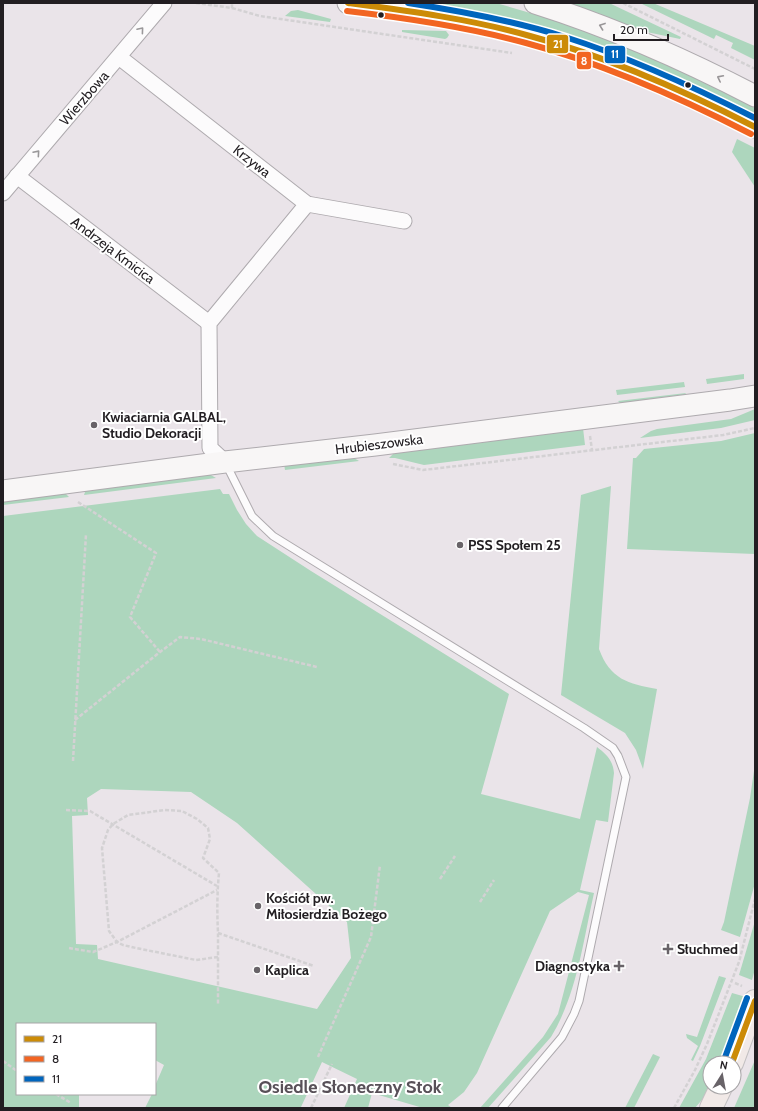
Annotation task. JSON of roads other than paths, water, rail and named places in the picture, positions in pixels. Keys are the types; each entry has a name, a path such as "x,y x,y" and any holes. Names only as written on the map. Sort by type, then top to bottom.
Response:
{"highway":[{"path":"735,1055 755,1001"},
{"path":"711,1108 717,1095"}],"street":[{"name":"Wierzbowa","path":"3,193 164,3"},
{"path":"348,3 451,17 535,37 598,57 647,76 696,97 755,127"},
{"path":"535,3 642,41 692,64 755,96"},
{"name":"Krzywa","path":"119,57 307,204 404,220"},
{"name":"Andrzeja Kmicica","path":"17,176 209,323"},
{"path":"225,462 210,448 209,323 307,204"},
{"name":"Hrubieszowska","path":"3,491 755,396"}],"lane":[{"path":"225,462 252,516 273,536 584,728 613,748 618,756 626,777 579,1001 562,1036 502,1108"}],"place":[{"name":"Kwiaciarnia GALBAL, Studio Dekoracji","path":"94,425"},
{"name":"PSS Społem 25","path":"460,545"},
{"name":"Kościół pw. Miłosierdzia Bożego","path":"258,906"},
{"name":"Słuchmed","path":"668,949"},
{"name":"Diagnostyka","path":"619,966"},
{"name":"Kaplica","path":"257,970"}],"district":[{"name":"Osiedle Słoneczny Stok","path":"350,1087"}]}
